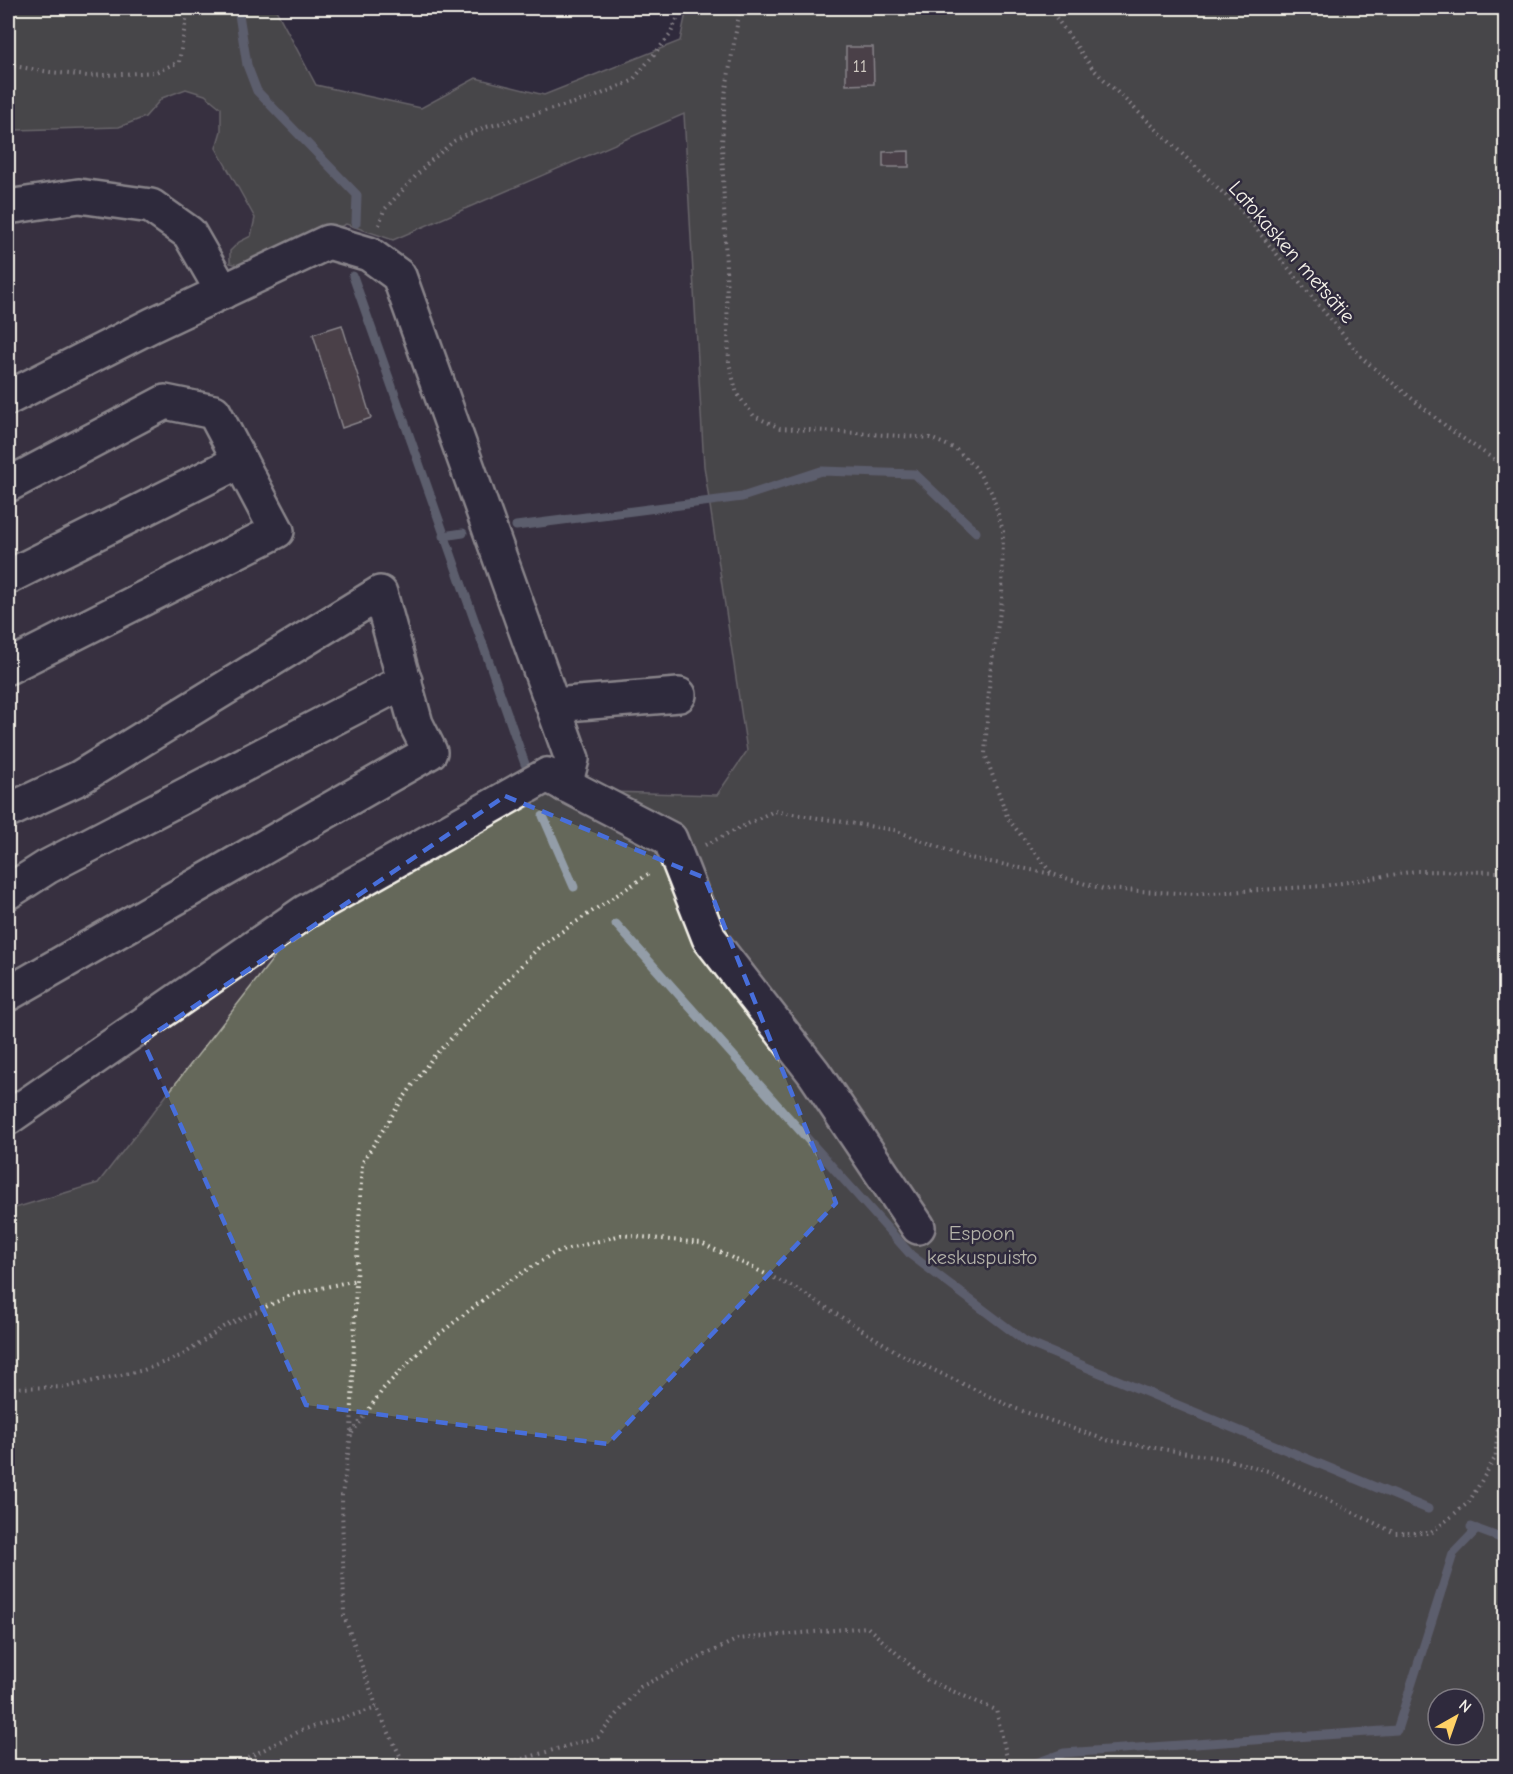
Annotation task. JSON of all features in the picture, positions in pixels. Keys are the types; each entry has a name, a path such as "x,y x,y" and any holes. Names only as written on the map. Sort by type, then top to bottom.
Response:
{"lane":[{"path":"8,207 79,196 151,206 189,233 223,292"},
{"path":"8,398 328,242 369,254 399,276 572,759 565,785"},
{"path":"8,485 165,402 214,412 277,531 8,667"},
{"path":"8,577 240,461"},
{"path":"8,811 80,778 380,593 416,724 430,752 8,994"},
{"path":"8,892 47,867 405,681"},
{"path":"553,705 679,695"},
{"path":"8,1118 305,912 546,775 670,839 709,938 814,1073 918,1227"}],"path":[{"path":"8,64 88,76 156,72 179,62 188,8"},
{"path":"369,254 384,210 428,163 454,141 483,128 592,98 632,81 670,35 682,8"},
{"path":"740,8 724,95 722,143 729,363 737,394 754,416 780,428 930,438 956,448 974,466 992,493 1003,531 1002,600 990,673 985,754 1008,819 1052,874"},
{"name":"Latokasken metsätie","path":"1049,8 1093,69 1239,208 1363,359 1452,431 1498,462 1506,470"},
{"path":"405,1767 377,1708 344,1616 342,1495 351,1434 362,1163 400,1103 433,1057 540,946 652,872 774,811 894,830 965,857 1052,874 1103,889 1195,894 1323,886 1416,871 1506,872"},
{"path":"351,1434 384,1388 429,1342 498,1288 554,1253 621,1235 701,1243 795,1288 902,1355 1014,1408 1106,1440 1225,1460 1268,1471 1395,1533 1431,1533 1469,1502 1495,1458 1506,1350"},
{"path":"8,1388 66,1387 144,1370 183,1356 223,1328 291,1295 356,1280"},
{"path":"506,1767 512,1762 598,1737 640,1687 738,1639 867,1627 927,1680 996,1710 1009,1767"},
{"path":"232,1767 302,1730 377,1708"}],"highlighted area":[{"path":"505,796 705,878 836,1203 608,1444 306,1405 143,1041"}],"shaded area":[{"path":"186,89 205,95 221,109 221,131 216,148 255,218 251,236 239,242 246,267 346,224 393,240 684,113 747,751 718,796 541,790 300,924 98,1183 8,1210 8,129 119,127 145,117 162,98"}],"green space":[{"name":"Espoon keskuspuisto","path":"8,8 275,8 316,85 421,108 476,78 544,95 680,41 687,8 1505,8 1505,1766 8,1766 8,1210 98,1183 300,924 541,790 717,795 747,751 704,466 684,114 393,240 346,224 246,267 230,263 230,251 239,242 251,236 255,218 216,148 221,131 221,108 205,95 186,89 162,98 145,117 119,127 8,129"}],"building":[{"path":"846,47 873,47 874,84 846,85"},
{"path":"909,151 909,167 883,167 883,152"},
{"path":"342,325 371,418 342,428 313,334"}],"waterway":[{"path":"238,8 247,65 257,91 357,195 356,223"},
{"path":"353,276 525,764"},
{"path":"516,526 742,497 821,471 915,474 976,532"},
{"path":"443,536 463,533"},
{"path":"543,816 574,887"},
{"path":"616,924 911,1255 1026,1342 1428,1509"},
{"path":"1471,1527 1506,1540"},
{"path":"1028,1766 1064,1753 1397,1730 1453,1554 1477,1529"}]}
